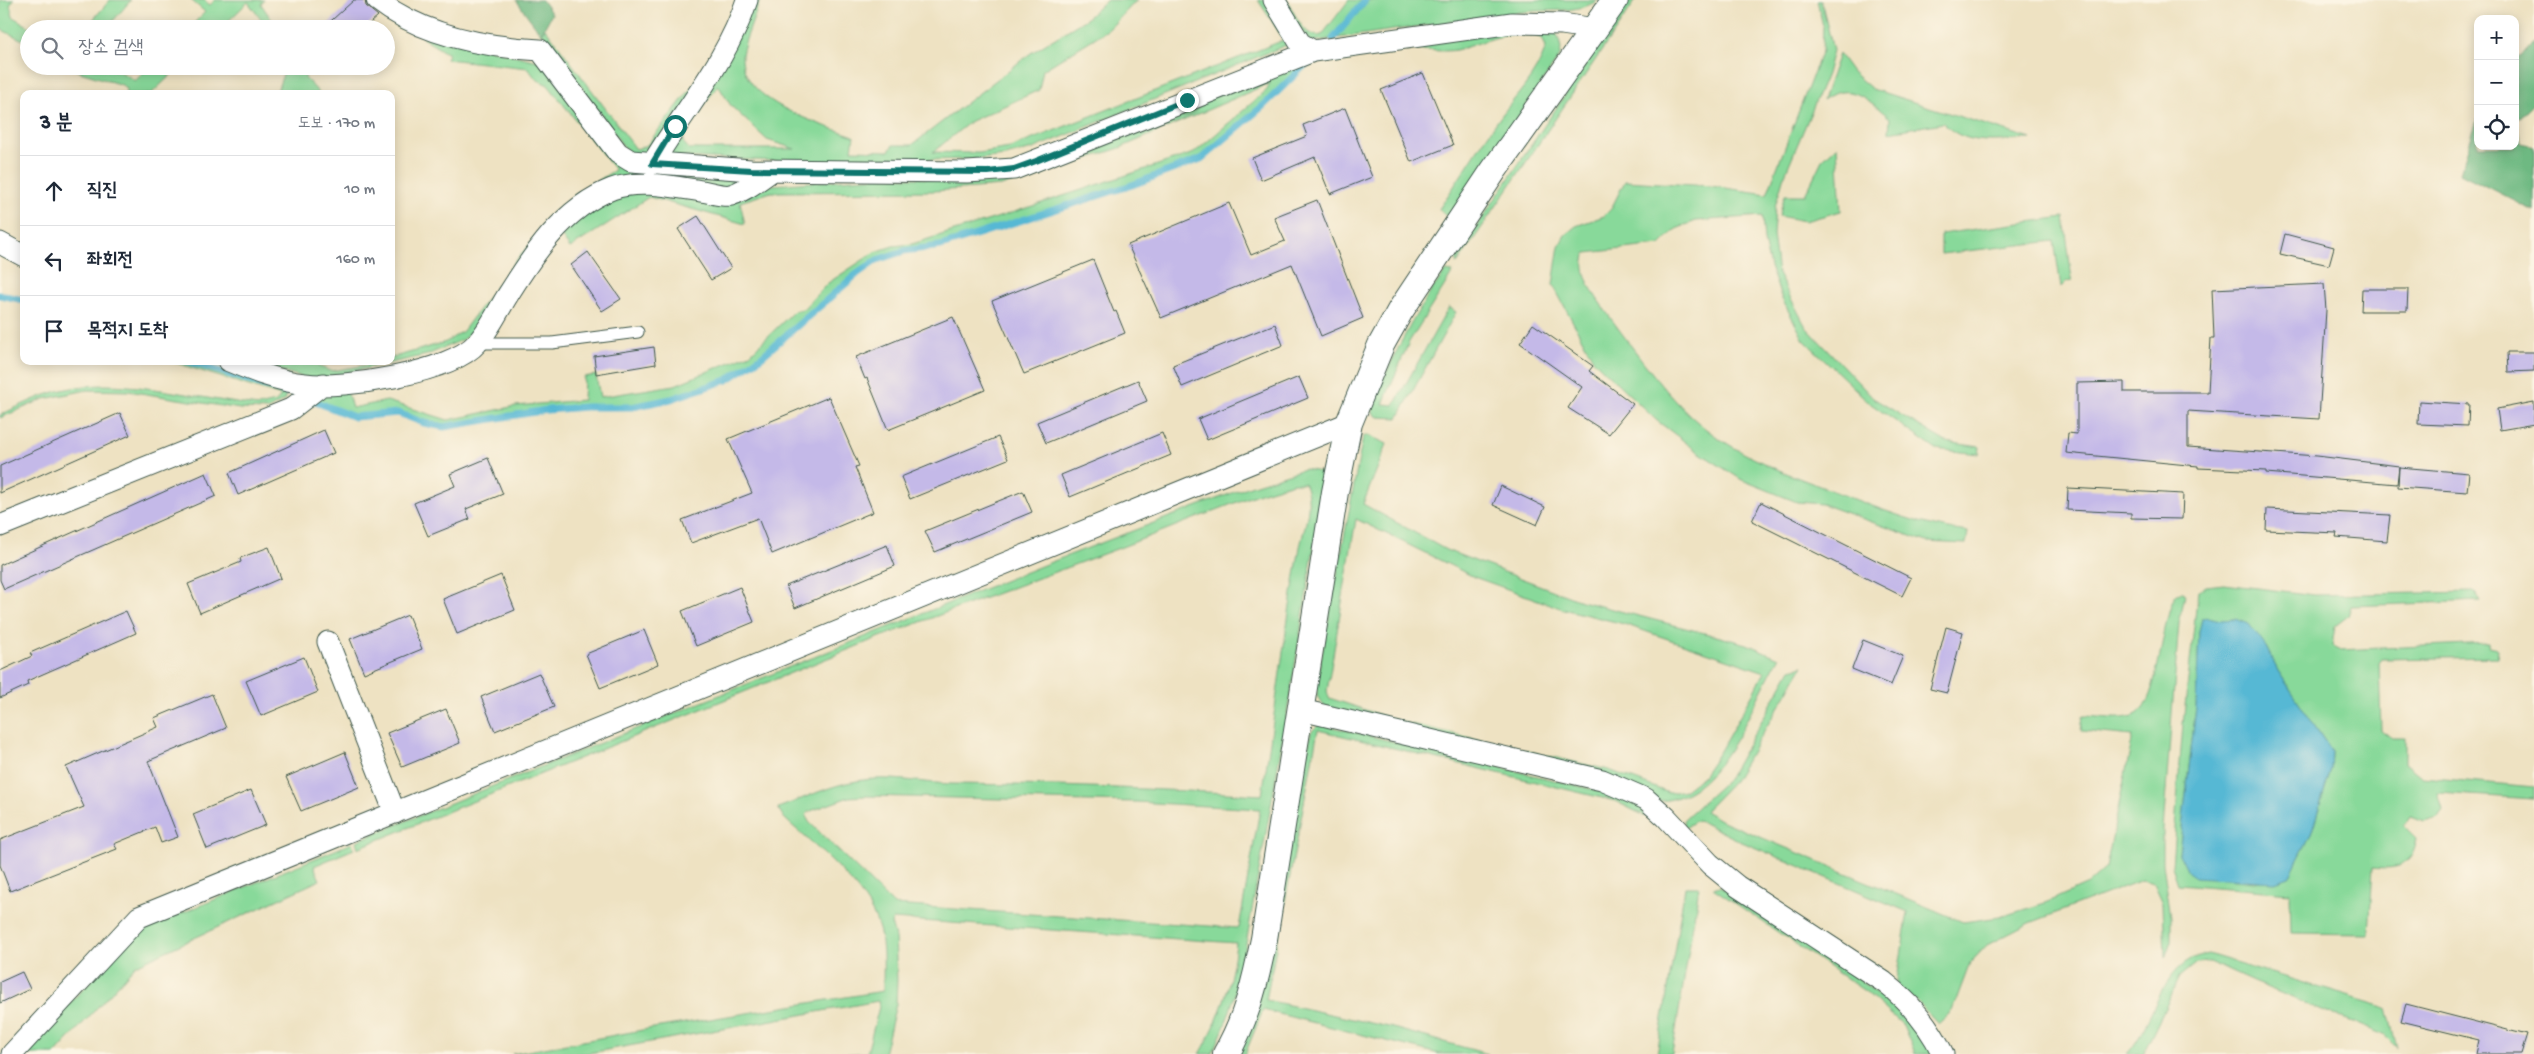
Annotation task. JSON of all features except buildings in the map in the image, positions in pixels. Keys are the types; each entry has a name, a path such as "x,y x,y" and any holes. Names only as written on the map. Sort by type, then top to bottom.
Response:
{"street":[{"path":"377,0 420,24 458,39 504,48 540,50 618,153 630,161 652,164 774,170 967,172 1014,169 1313,51 1512,22 1562,24 1595,30"},
{"path":"652,164 719,63 738,26 746,0"},
{"path":"1274,0 1300,43 1313,51"},
{"path":"1226,1054 1238,1034 1257,973 1335,492 1350,423 1380,345 1400,311 1494,170 1615,0"},
{"path":"240,365 284,381 307,385 397,377 432,368 464,354 477,343 526,265 554,229 584,204 612,189 637,184 729,195 750,186 774,170"},
{"path":"0,243 20,254"},
{"path":"0,526 291,409 323,384"},
{"path":"12,1054 139,917 1350,423"},
{"path":"328,642 395,813"},
{"path":"1301,710 1602,780 1646,799 1666,817 1710,864 1737,886 1884,982 1905,999 1934,1036 1943,1054"}],"lane":[{"path":"477,343 552,343 638,332"}],"green space":[{"path":"0,0 14,0 10,5 13,17 20,21 20,39 0,29"},
{"path":"110,0 131,0 114,20 93,20"},
{"path":"191,0 204,0 210,5 215,0 264,0 261,4 272,20 261,20 248,2 229,20 197,20 205,12"},
{"path":"516,0 542,0 552,14 541,34"},
{"path":"739,0 745,0 727,43 702,84 648,161 634,157 623,146 560,56 541,34 545,28 636,149 647,145 703,73"},
{"path":"749,0 760,0 742,55 745,71 754,86 784,109 854,136 852,150 889,151 893,145 912,145 1031,53 1086,19 1107,0 1137,0 1109,29 1043,70 1039,90 971,121 933,152 979,153 1010,148 1284,40 1258,0 1269,0 1294,42 1033,149 1005,156 979,159 803,162 660,156","holes":["718,85 731,106 767,140 795,149 689,149 683,142 686,131"]},
{"path":"1280,0 1287,0 1305,30 1316,35 1322,35 1349,0 1361,0 1332,36 1334,38 1339,36 1369,0 1598,0 1572,9 1523,12 1310,42"},
{"path":"1629,0 1636,0 1457,264 1456,257"},
{"path":"1817,0 1821,0 1833,50 1827,74 1783,179 1775,207 1773,235 1778,274 1806,327 1873,398 1946,442 1980,447 1979,454 1935,449 1871,404 1804,340 1782,299 1770,267 1764,241 1762,216 1696,221 1676,229 1660,245 1586,253 1584,270 1596,297 1644,363 1680,406 1721,440 1771,466 1872,506 1936,526 1968,532 1966,544 1927,542 1822,504 1797,502 1742,480 1697,451 1656,420 1594,361 1553,285 1559,246 1565,235 1576,226 1604,216 1611,209 1625,181 1711,186 1767,194 1822,51 1823,26"},
{"path":"1490,30 1555,31 1560,43 1560,56 1449,218 1439,209 1503,114 1531,78 1546,47 1542,38 1521,34 1499,37 1451,51 1417,50 1416,41"},
{"path":"426,34 542,62 615,154 754,177 731,188 599,187 473,331 462,340 427,355 395,362 395,357 446,342 463,331 515,261 555,216 576,194 615,170 548,85 536,79 528,68 446,59 448,54 422,38"},
{"path":"2534,44 2534,104 2519,118 2519,60 2519,56"},
{"path":"1839,54 1852,72 1872,89 2031,139 1984,141 1973,139 1952,131 1943,123 1889,132 1890,118 1867,99 1859,95 1851,92 1842,92 1833,94 1823,100"},
{"path":"1312,56 1262,105 1201,157 1131,183 941,244 904,250 876,258 856,272 758,357 710,386 632,405 586,405 547,408 444,425 424,422 398,412 354,416 311,398 346,387 352,408 387,401 448,420 516,406 583,400 584,377 596,375 600,397 675,385 750,354 794,311 803,309 828,283 875,252 893,246 912,244 993,219 1194,153 1267,90 1270,83 1120,148 1001,186 935,191 771,192 740,202 745,224 649,197 570,248 560,234 592,209 629,193 758,190 773,185 879,177 978,180"},
{"path":"90,75 126,75 135,81 141,75 171,75 155,90 127,90 122,85"},
{"path":"283,75 305,75 305,78 316,90 277,90"},
{"path":"2474,129 2474,150 2519,150 2519,135 2520,143 2534,146 2534,211 2460,173"},
{"path":"1837,146 1841,211 1805,221 1779,216 1785,195 1805,195 1822,160"},
{"path":"2064,217 2072,280 2067,281 2061,287 2054,241 1941,254 1941,234"},
{"path":"1446,271 1453,272 1409,342 1383,404 1394,405 1449,307 1456,312 1398,418 1378,417 1373,413 1373,401 1414,318"},
{"path":"183,365 193,365 285,394 285,400 267,410 240,409 128,391 87,390 44,399 0,418 0,415 44,395 94,385 141,387 259,406 276,402 281,396"},
{"path":"260,365 315,365 331,371 367,365 382,365 314,380"},
{"path":"1368,435 1387,444 1363,504 1446,550 1581,601 1747,644 1779,658 1732,746 1717,767 1700,784 1681,796 1659,801 1324,706 1317,696 1318,676 1363,437","holes":["1356,519 1474,577 1563,609 1624,624 1765,672 1720,751 1703,776 1685,790 1669,793 1609,770 1399,721 1329,698 1327,691"]},
{"path":"1304,469 1321,472 1324,482 1285,726 1247,941 1230,1011 1212,1054 1200,1054 1214,1028 1224,1000 1232,972 1236,943 893,919 891,923 895,937 896,1004 884,1054 839,1054 867,1053 879,1007 878,1001 584,1054 512,1054 648,1029 883,991 882,944 873,913 852,883 825,855 784,818 778,808 827,789 857,781 880,779 951,784 1029,785 1262,795 1290,609 1307,515 1308,498 1304,483 1293,483 1260,493 1122,547 875,639 358,848 356,841 1046,564 1253,485","holes":["865,796 1136,802 1260,809 1239,928 894,905 809,822 806,816 808,812 849,797"]},
{"path":"2224,584 2315,595 2475,592 2481,601 2351,606 2348,616 2335,626 2332,646 2339,650 2489,643 2489,647 2498,649 2497,657 2382,659 2379,663 2381,730 2392,738 2405,738 2405,763 2422,777 2534,787 2534,799 2438,793 2443,810 2438,817 2424,821 2410,816 2404,825 2417,838 2412,855 2408,860 2397,867 2373,867 2369,934 2291,933 2290,893 2178,884 2172,866 2183,724 2198,591 2206,586","holes":["2208,617 2220,620 2236,619 2266,647 2278,671 2332,752 2331,769 2311,834 2289,877 2254,882 2210,877 2188,872 2179,853 2196,707 2199,632"]},
{"path":"2182,591 2185,595 2179,623 2163,829 2163,864 2171,917 2171,941 2165,958 2163,903 2154,883 2142,880 2030,923 1987,945 1970,963 1952,1011 1938,1024 1916,1001 1896,986 1908,912 1742,842 1698,820 1685,827 1683,820 1729,778 1791,669 1803,666 1734,781 1705,811 1722,821 1963,922 2000,917 2045,903 2088,884 2106,868 2133,736 2081,731 2083,716 2124,718 2137,714 2144,706 2155,677 2171,606 2176,594"},
{"path":"1318,725 1612,794 1647,811 1657,822 1615,801 1318,730 1266,1000 1389,1027 1488,1054 1439,1054 1263,1010 1245,1054 1239,1054 1272,946 1311,732"},
{"path":"352,843 354,849 314,866 320,880 136,965 55,1054 21,1054 131,939 153,925"},
{"path":"1720,886 1840,963 1913,1024 1935,1054 1915,1054 1903,1025 1866,992 1713,888"},
{"path":"1685,887 1699,887 1672,1054 1657,1054"},
{"path":"2208,954 2387,1008 2397,1048 2384,1035 2253,982 2209,962 2197,963 2180,977 2143,1054 2127,1054 2137,1041 2168,980 2179,968 2192,959"}],"water":[{"path":"2208,617 2220,620 2236,619 2249,624 2266,647 2278,671 2332,752 2331,769 2311,834 2289,877 2275,882 2195,877 2188,872 2179,854 2196,707 2199,632 2202,618"}],"waterway":[{"path":"1333,39 1365,0"},
{"path":"311,400 354,417 398,413 424,423 444,427 547,410 586,407 632,407 671,399 727,380 760,358 857,274 877,260 904,251 941,246 1132,185 1201,159 1263,106 1309,61"},
{"path":"0,295 20,299"},
{"path":"200,365 286,392"}],"route":[{"path":"675,126 652,164 751,170 988,172 1014,169 1187,100"}]}
